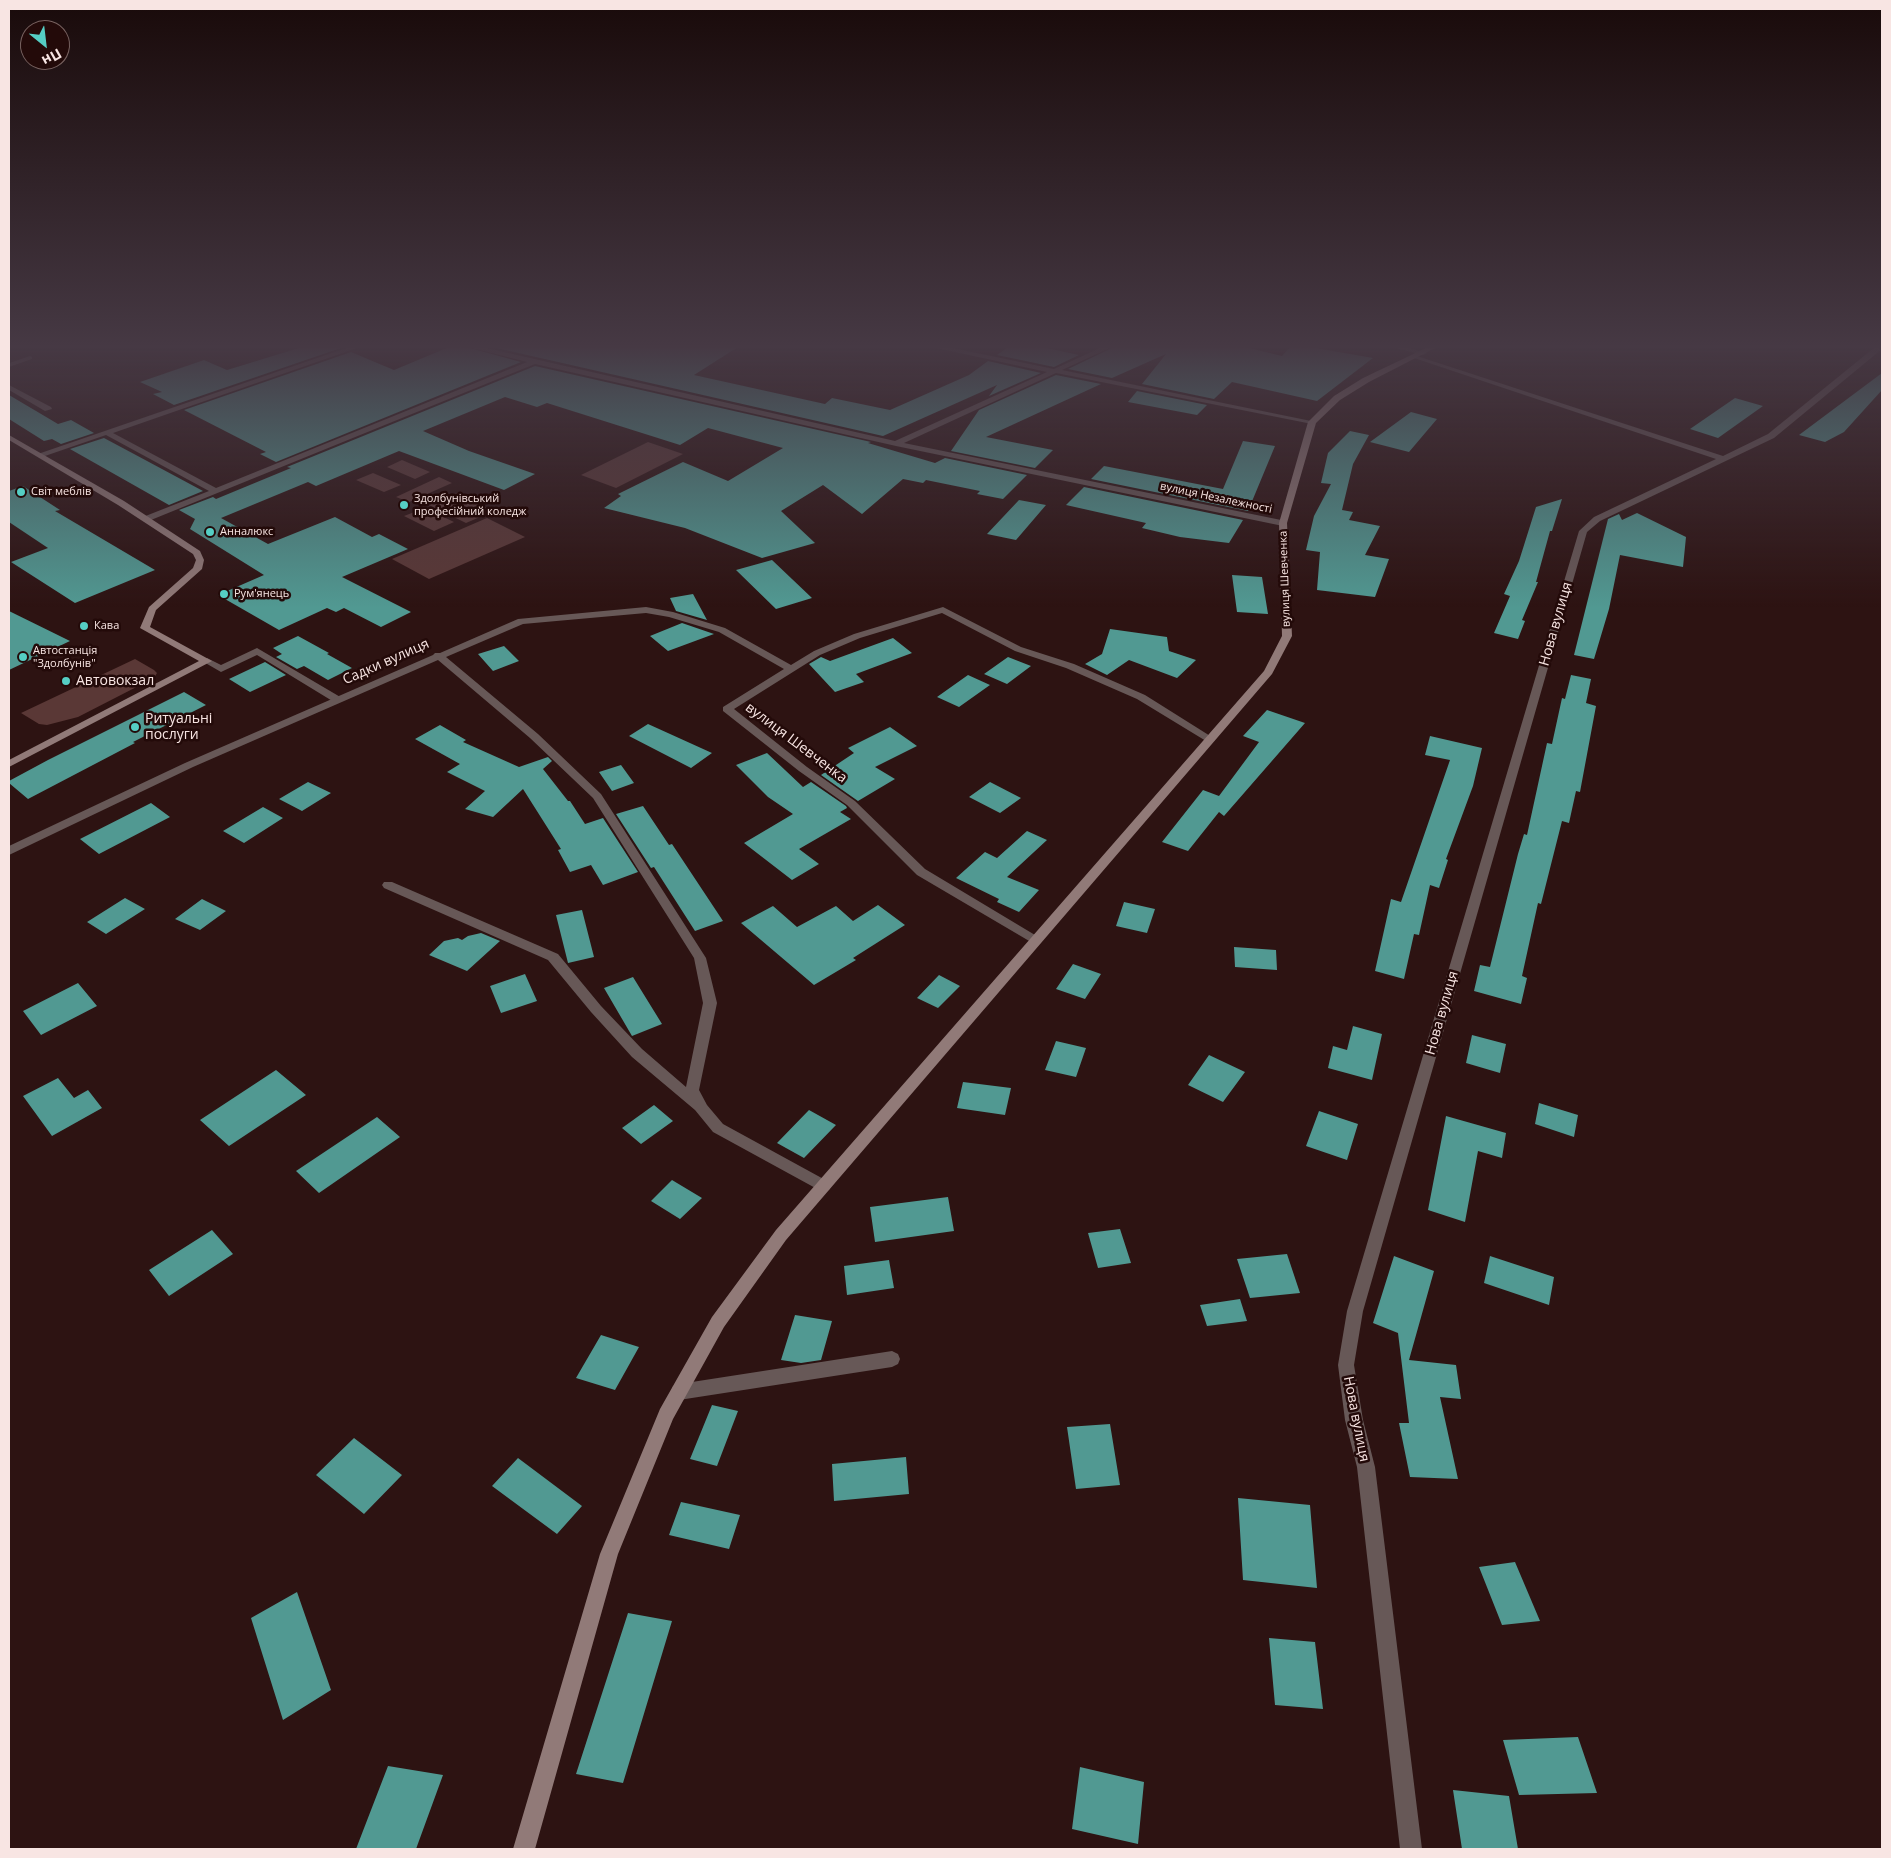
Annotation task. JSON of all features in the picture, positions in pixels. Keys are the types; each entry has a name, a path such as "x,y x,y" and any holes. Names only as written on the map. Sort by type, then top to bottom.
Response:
{"main road":[{"name":"вулиця Шевченка","path":"524,1849 609,1554 666,1415 718,1322 781,1236 1268,672 1287,636 1282,523 1309,434"},
{"path":"9,437 146,519 197,553 200,560 197,569 152,609 145,628 207,661"},
{"path":"9,764 207,661"}],"street":[{"path":"37,454 97,434"},
{"path":"37,454 101,434"},
{"path":"109,434 216,491"},
{"path":"146,519 357,434"},
{"name":"вулиця Незалежності","path":"850,434 1282,523"},
{"path":"896,444 918,434"},
{"path":"1650,434 1724,459"},
{"name":"Нова вулиця","path":"1412,1849 1366,1466 1354,1420 1346,1365 1355,1311 1583,531 1597,519 1724,459 1771,434"},
{"name":"Садки вулиця","path":"9,851 189,765 438,655 521,621 646,610 685,618 722,630 790,668"},
{"name":"вулиця Шевченка","path":"1036,941 921,872 851,803 803,769 727,709 790,668 817,653 857,636 943,610 1018,649 1070,666 1141,697 1210,739"},
{"path":"207,661 221,669 257,651 338,700"},
{"path":"438,655 534,736 597,796 700,958 710,1003 692,1090 702,1110"},
{"path":"388,885 553,956 596,1009 637,1053 702,1110 718,1128 824,1186"},
{"path":"679,1392 892,1359"}],"shaded area":[{"path":"648,442 683,454 616,488 581,475"},
{"path":"402,460 430,472 415,479 387,467"},
{"path":"373,473 401,485 384,492 356,480"},
{"path":"439,477 452,483 409,502 396,497"},
{"path":"457,493 494,511 466,523 429,505"},
{"path":"425,508 454,522 434,531 404,516"},
{"path":"487,518 525,537 429,579 392,559"},
{"path":"135,659 157,673 154,678 78,717 47,725 39,724 21,713"}],"building":[{"path":"32,434 92,434 61,444 52,439 44,441"},
{"path":"230,434 345,434 276,462 260,454 266,452"},
{"path":"369,434 429,434 469,451 535,474 504,490 399,451 316,486 308,482 221,518 268,544 335,517 372,537 379,534 408,549 342,577 411,612 381,627 344,608 336,612 327,608 279,630 218,595 264,575 190,529 195,519 179,510 213,497 216,499 291,468 287,467"},
{"path":"644,434 699,434 680,445"},
{"path":"729,434 834,434 871,442 868,443 935,463 945,458 1027,475 1003,499 977,494 980,491 926,480 923,483 903,479 862,514 823,485 781,511 815,543 762,558 685,528 604,508 621,496 618,494 683,462 728,481 783,448"},
{"path":"873,434 888,434 883,436"},
{"path":"963,434 993,434 986,437 1053,450 1035,468 951,451"},
{"path":"1347,434 1369,435 1353,464 1342,510 1353,512 1349,520 1380,526 1365,555 1389,559 1375,597 1317,590 1320,552 1306,550 1314,516 1331,484 1321,483 1328,453"},
{"path":"1381,434 1425,434 1409,452 1370,442"},
{"path":"1705,434 1724,434 1718,438"},
{"path":"1801,434 1841,434 1825,442 1799,435"},
{"path":"104,438 203,491 169,505 70,449"},
{"path":"1243,441 1275,446 1248,511 1091,479 1104,466 1223,489"},
{"path":"23,486 60,510 55,511 155,570 75,603 11,562 48,548 9,522 9,491"},
{"path":"1084,487 1243,520 1229,543 1180,537 1142,528 1146,523 1066,505"},
{"path":"1562,499 1552,531 1550,531 1536,582 1538,582 1522,620 1525,621 1518,639 1494,633 1510,596 1504,594 1519,561 1536,507"},
{"path":"1019,500 1046,505 1016,540 987,534"},
{"path":"1637,513 1686,537 1683,567 1620,555 1609,609 1594,659 1574,655 1608,519 1619,514 1622,520"},
{"path":"772,560 812,598 776,609 736,570"},
{"path":"1232,575 1262,577 1268,614 1237,612"},
{"path":"693,594 707,620 676,611 670,598"},
{"path":"9,611 70,641 9,670"},
{"path":"682,623 714,634 668,651 650,636"},
{"path":"1110,629 1167,637 1169,651 1196,660 1177,678 1129,660 1107,675 1085,664 1102,654"},
{"path":"298,636 352,668 328,680 304,666 297,669 276,657 282,654 273,648"},
{"path":"893,638 912,653 856,674 864,682 835,692 809,664 821,657 830,661"},
{"path":"504,646 519,661 493,671 478,654"},
{"path":"1008,657 1031,666 1007,684 984,674"},
{"path":"265,662 286,675 250,692 229,679"},
{"path":"968,675 990,685 959,707 937,697"},
{"path":"1571,675 1591,679 1586,703 1596,706 1580,792 1576,791 1569,823 1562,821 1541,904 1538,903 1522,976 1527,978 1521,1004 1474,991 1480,965 1490,967 1518,854 1524,834 1527,835 1547,743 1552,744 1562,698 1565,699"},
{"path":"184,692 206,705 28,799 9,783 9,781 48,760"},
{"path":"1267,710 1305,723 1224,816 1219,812 1188,851 1162,842 1203,790 1219,796 1259,742 1243,736"},
{"path":"648,724 712,753 691,768 629,736"},
{"path":"440,725 466,740 463,742 519,767 548,757 552,761 543,769 568,801 570,801 585,824 603,818 638,872 603,885 591,865 570,872 558,850 561,849 523,789 493,817 465,809 485,791 447,772 460,764 415,739"},
{"path":"890,727 917,746 875,767 895,779 858,801 821,775 854,753 848,748"},
{"path":"1430,736 1482,748 1473,786 1446,859 1448,860 1439,888 1430,885 1419,935 1414,934 1404,979 1375,971 1391,899 1401,902 1450,760 1425,755"},
{"path":"767,753 803,787 811,782 846,806 847,808 840,812 851,819 799,849 819,864 792,880 744,843 793,814 768,797 736,765"},
{"path":"621,765 634,783 612,791 599,772"},
{"path":"308,782 331,793 302,811 279,799"},
{"path":"990,782 1021,798 1000,813 969,797"},
{"path":"151,803 170,817 99,854 80,839"},
{"path":"643,806 669,845 672,844 723,921 695,931 654,867 651,868 616,814"},
{"path":"263,807 283,818 244,843 223,831"},
{"path":"1027,831 1047,840 1007,877 1039,890 1019,912 997,902 999,899 956,878 985,852 997,858"},
{"path":"125,898 145,909 106,934 87,922"},
{"path":"202,899 226,911 200,930 175,919"},
{"path":"1124,902 1155,909 1147,933 1116,926"},
{"path":"878,905 905,925 853,958 856,960 814,985 741,923 773,906 797,927 836,906 853,921"},
{"path":"582,910 594,957 568,963 556,915"},
{"path":"481,933 500,941 467,971 429,955 444,941 458,938 462,940 468,936"},
{"path":"1234,947 1276,950 1277,970 1235,967"},
{"path":"1073,964 1101,974 1085,999 1056,989"},
{"path":"525,974 537,1001 501,1013 490,986"},
{"path":"939,975 960,986 938,1008 917,998"},
{"path":"633,977 662,1024 632,1036 604,988"},
{"path":"78,983 97,1006 41,1035 23,1011"},
{"path":"1353,1026 1382,1034 1372,1080 1328,1068 1333,1046 1347,1050"},
{"path":"1472,1035 1506,1044 1500,1073 1466,1063"},
{"path":"1056,1041 1086,1048 1076,1077 1045,1070"},
{"path":"1209,1055 1245,1072 1223,1102 1188,1085"},
{"path":"276,1070 306,1095 229,1146 200,1120"},
{"path":"58,1078 74,1098 88,1090 102,1108 52,1136 23,1096"},
{"path":"963,1082 1011,1088 1005,1115 957,1108"},
{"path":"1539,1103 1578,1115 1574,1137 1535,1124"},
{"path":"654,1105 673,1121 641,1144 622,1128"},
{"path":"809,1110 836,1125 804,1158 777,1143"},
{"path":"1319,1111 1358,1124 1347,1160 1306,1146"},
{"path":"1446,1116 1506,1133 1502,1158 1478,1151 1465,1222 1428,1210"},
{"path":"377,1117 400,1137 319,1193 296,1171"},
{"path":"672,1180 702,1198 680,1219 651,1201"},
{"path":"948,1197 954,1231 875,1242 870,1207"},
{"path":"1120,1229 1131,1263 1098,1268 1088,1233"},
{"path":"212,1230 233,1254 169,1296 149,1270"},
{"path":"1287,1254 1300,1293 1250,1298 1237,1259"},
{"path":"1394,1256 1434,1271 1409,1360 1456,1365 1461,1399 1440,1397 1458,1479 1410,1477 1399,1423 1409,1423 1398,1333 1373,1323"},
{"path":"1490,1256 1554,1277 1549,1305 1484,1283"},
{"path":"889,1260 894,1288 847,1295 844,1266"},
{"path":"1240,1299 1247,1321 1207,1326 1200,1305"},
{"path":"795,1315 832,1321 821,1360 801,1363 781,1360"},
{"path":"601,1335 639,1347 615,1390 576,1378"},
{"path":"712,1405 738,1411 717,1466 690,1459"},
{"path":"1110,1424 1120,1485 1076,1489 1067,1427"},
{"path":"354,1438 402,1475 364,1514 316,1475"},
{"path":"906,1457 909,1494 834,1501 832,1464"},
{"path":"518,1458 582,1506 557,1534 492,1486"},
{"path":"1238,1498 1310,1505 1317,1588 1243,1580"},
{"path":"681,1502 740,1515 729,1549 669,1535"},
{"path":"1515,1562 1540,1621 1502,1625 1479,1567"},
{"path":"297,1592 331,1690 283,1720 251,1618"},
{"path":"628,1613 672,1621 623,1783 576,1774"},
{"path":"1269,1638 1315,1642 1323,1709 1275,1705"},
{"path":"1578,1737 1597,1793 1519,1795 1503,1740"},
{"path":"388,1766 443,1775 416,1849 356,1849"},
{"path":"1080,1767 1144,1782 1138,1844 1072,1829"},
{"path":"1453,1790 1509,1796 1518,1849 1462,1849"}],"place":[{"name":"Світ меблів","path":"21,492"},
{"name":"Здолбунівський професійний коледж","path":"404,505"},
{"name":"Анналюкс","path":"210,532"},
{"name":"Рум'янець","path":"224,594"},
{"name":"Кава","path":"84,626"},
{"name":"Автостанція \"Здолбунів\"","path":"23,657"},
{"name":"Автовокзал","path":"66,681"},
{"name":"Ритуальнi послуги","path":"135,727"}]}
